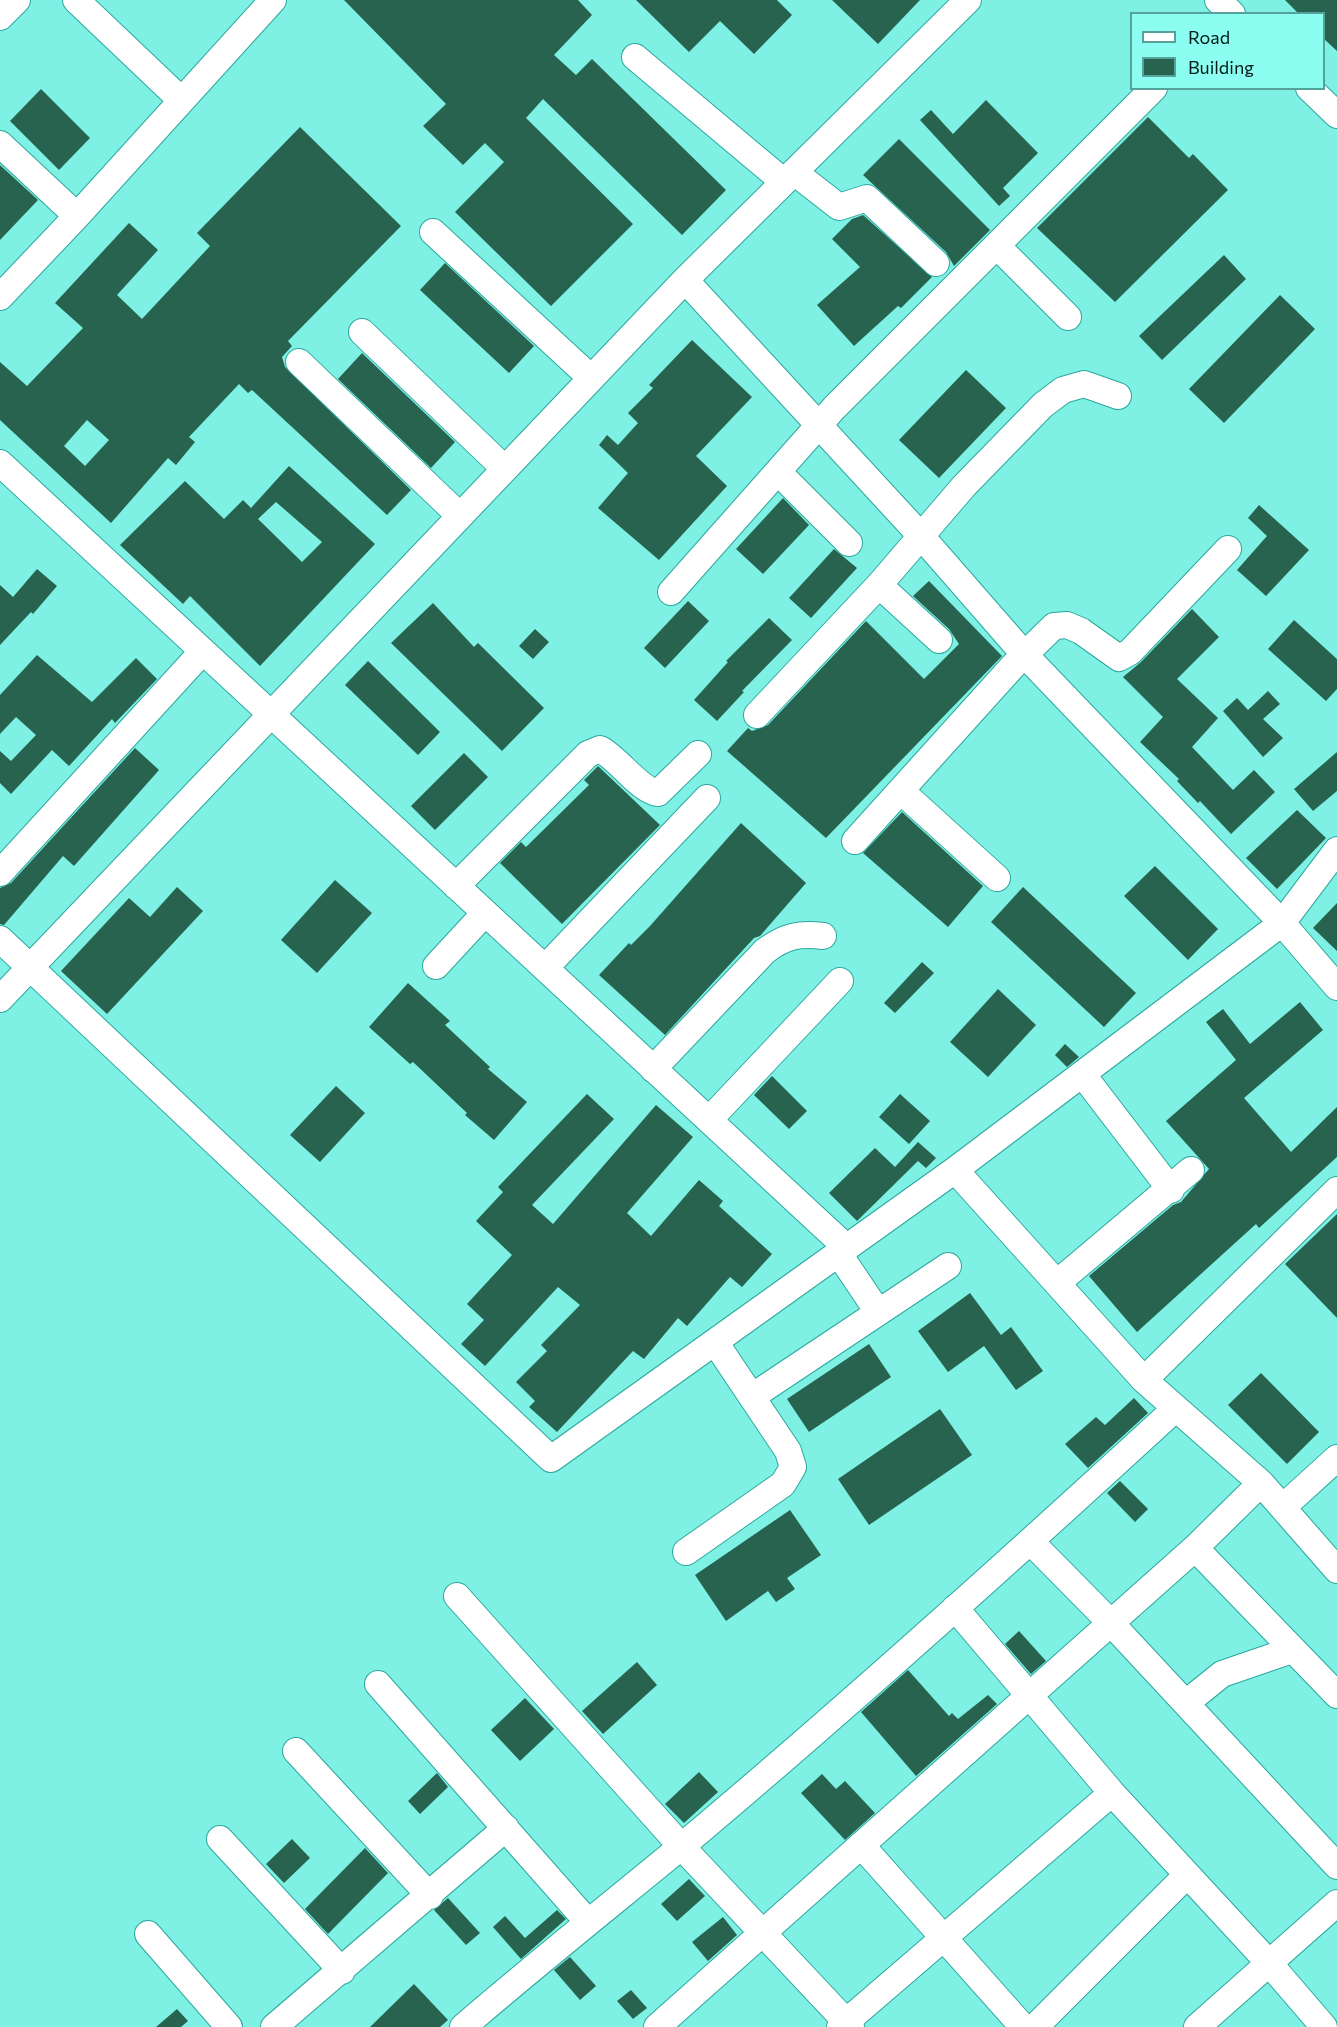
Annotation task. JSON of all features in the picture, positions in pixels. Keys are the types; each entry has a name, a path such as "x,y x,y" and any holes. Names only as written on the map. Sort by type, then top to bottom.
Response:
{"street":[{"path":"0,17 17,0"},
{"path":"76,0 180,99"},
{"path":"0,297 77,216 180,99 273,0"},
{"path":"0,999 685,280 968,0"},
{"path":"635,57 789,177 839,207 867,198 936,263"},
{"path":"671,592 779,473 834,408 998,247 1152,90"},
{"path":"1311,90 1337,115"},
{"path":"0,144 77,216"},
{"path":"433,232 591,378"},
{"path":"998,247 1068,317"},
{"path":"685,280 818,427 921,536 1024,654 1282,924 1337,987"},
{"path":"362,332 505,469"},
{"path":"299,362 460,516"},
{"path":"757,715 879,585 980,470 1043,405 1063,390 1084,384 1118,396"},
{"path":"0,463 709,1120 843,1251 878,1312"},
{"path":"779,473 849,543"},
{"path":"855,841 1024,654 1054,626 1067,625 1081,631 1119,658 1130,652 1228,549"},
{"path":"879,585 939,640"},
{"path":"0,873 203,651"},
{"path":"456,886 588,754 600,749 612,755 649,792 658,793 698,754"},
{"path":"901,790 997,878"},
{"path":"545,968 707,798"},
{"path":"0,939 551,1459 955,1170 1282,924 1337,850"},
{"path":"436,966 485,913"},
{"path":"653,1069 765,951 783,938 804,933 823,936"},
{"path":"709,1120 840,981"},
{"path":"1083,1075 1171,1190"},
{"path":"955,1170 1144,1380 1261,1483 1337,1570"},
{"path":"1057,1283 1171,1190 1191,1170"},
{"path":"1144,1380 1337,1190"},
{"path":"753,1396 948,1266"},
{"path":"686,1552 783,1484 793,1467 788,1451 715,1342"},
{"path":"463,2027 587,1921 681,1846 1031,1542 1175,1409"},
{"path":"1283,1507 1337,1458"},
{"path":"657,2027 1029,1693 1195,1548 1261,1483"},
{"path":"1031,1542 1110,1622 1337,1866"},
{"path":"1195,1548 1292,1650 1335,1690"},
{"path":"457,1596 681,1846 763,1932 846,2025 1112,1793"},
{"path":"955,1608 1112,1793 1269,1963 1324,2027"},
{"path":"1186,1703 1222,1674 1292,1650"},
{"path":"378,1684 587,1921"},
{"path":"296,1751 430,1896"},
{"path":"274,2027 430,1896 506,1828"},
{"path":"220,1839 342,1971"},
{"path":"861,1845 1023,2027"},
{"path":"1035,2027 1187,1875"},
{"path":"1197,2027 1337,1903"},
{"path":"148,1934 229,2027"}],"building":[{"path":"344,0 578,0 592,15 554,55 576,75 592,59 726,190 682,235 543,99 526,118 633,224 551,306 455,212 504,162 485,143 463,165 423,126 446,104"},
{"path":"636,0 777,0 792,15 754,54 720,21 689,52"},
{"path":"832,0 920,0 878,44"},
{"path":"1285,0 1337,0 1337,51 1325,40 1325,12 1297,12"},
{"path":"41,89 90,138 59,170 10,121"},
{"path":"986,100 1038,153 1003,188 1010,196 999,206 920,120 931,110 953,134"},
{"path":"1148,117 1189,158 1193,154 1228,190 1115,302 1037,228"},
{"path":"300,127 401,226 288,341 292,346 282,357 285,367 411,490 387,515 252,390 248,393 239,384 189,437 195,442 176,465 168,458 111,523 0,420 0,362 27,386 83,328 55,303 129,223 158,250 117,295 142,319 210,246 197,233","holes":["87,420 109,440 85,466 64,446"]},
{"path":"899,139 990,230 954,266 946,252 863,175"},
{"path":"0,165 38,200 0,240"},
{"path":"863,215 932,277 901,308 898,306 854,346 817,305 860,267 832,239 852,219"},
{"path":"1224,255 1246,279 1162,360 1139,336"},
{"path":"445,263 534,346 509,373 420,290"},
{"path":"1280,295 1315,329 1224,423 1189,389"},
{"path":"692,340 752,397 696,456 727,486 659,560 598,508 628,473 599,445 607,435 618,445 638,423 628,413 653,388 649,385"},
{"path":"362,353 455,442 431,468 338,379"},
{"path":"966,370 1006,408 939,478 899,440"},
{"path":"289,466 375,544 260,666 190,596 183,604 120,545 185,481 224,519 243,500 251,508","holes":["276,502 322,542 302,562 258,519"]},
{"path":"783,498 809,525 763,574 736,549"},
{"path":"1259,505 1309,550 1266,596 1237,570 1267,536 1248,518"},
{"path":"834,549 857,568 811,618 789,598"},
{"path":"37,569 57,586 33,614 31,612 0,645 0,585 13,597"},
{"path":"929,581 1002,656 826,838 727,751 748,728 752,731 768,725 866,621 924,679 959,644 949,629 913,596"},
{"path":"688,601 709,621 665,668 644,648"},
{"path":"433,603 474,647 478,643 544,708 502,751 391,643"},
{"path":"1192,609 1219,637 1177,679 1218,718 1192,747 1233,790 1254,770 1275,792 1231,834 1140,742 1163,717 1123,677 1141,662"},
{"path":"769,618 792,640 742,691 744,692 717,721 694,700 728,662 726,661"},
{"path":"1294,620 1337,659 1337,689 1326,701 1268,649"},
{"path":"535,629 549,642 533,659 519,646"},
{"path":"37,655 92,702 136,658 157,679 115,723 112,719 69,766 52,750 11,794 0,783 0,751 11,761 36,735 16,717 0,734 0,695"},
{"path":"368,661 440,732 418,755 345,685"},
{"path":"1268,691 1280,704 1263,719 1283,738 1263,757 1223,711 1237,698 1248,710"},
{"path":"135,748 159,770 74,866 63,856 4,925 0,924 0,888 11,883"},
{"path":"1337,752 1337,791 1313,811 1294,789"},
{"path":"464,753 488,777 435,830 411,806"},
{"path":"598,766 660,825 562,924 500,863 521,842 526,847 589,785 584,780"},
{"path":"1297,810 1326,838 1277,889 1246,858"},
{"path":"902,812 983,886 948,927 863,853"},
{"path":"741,823 806,883 760,936 754,938 665,1035 599,975 629,943 631,945 650,926"},
{"path":"1155,866 1218,929 1188,960 1124,896"},
{"path":"335,880 372,913 317,973 281,940"},
{"path":"177,887 203,911 107,1014 61,971 129,898 150,917"},
{"path":"1023,887 1136,993 1104,1027 991,922"},
{"path":"1337,903 1337,951 1313,928"},
{"path":"922,962 934,973 895,1013 884,1003"},
{"path":"408,983 450,1021 445,1025 490,1067 488,1069 527,1102 494,1140 465,1115 467,1113 413,1062 410,1064 369,1027"},
{"path":"998,989 1036,1025 988,1077 950,1042"},
{"path":"1300,1002 1323,1030 1244,1098 1291,1152 1337,1107 1337,1157 1259,1228 1256,1224 1137,1332 1089,1276 1173,1205 1181,1202 1209,1169 1166,1121 1236,1060 1206,1022 1223,1009 1250,1044"},
{"path":"1065,1044 1079,1057 1067,1067 1055,1055"},
{"path":"772,1076 807,1111 789,1129 754,1095"},
{"path":"336,1086 365,1113 320,1162 290,1135"},
{"path":"587,1094 614,1119 532,1205 553,1224 656,1105 693,1137 627,1213 651,1236 699,1180 723,1201 719,1206 772,1254 742,1287 730,1277 687,1326 678,1318 644,1359 633,1351 557,1432 529,1407 535,1401 516,1382 547,1351 541,1345 580,1305 558,1287 485,1366 461,1344 484,1320 467,1304 512,1255 476,1221 503,1192 498,1187"},
{"path":"900,1094 930,1121 909,1144 879,1117"},
{"path":"918,1142 936,1158 926,1168 918,1161 857,1221 829,1193 875,1148 895,1167"},
{"path":"1337,1214 1337,1318 1285,1264"},
{"path":"970,1293 1001,1335 1011,1327 1043,1371 1016,1390 984,1346 948,1372 918,1331"},
{"path":"869,1344 891,1377 809,1432 787,1399"},
{"path":"1261,1373 1319,1432 1287,1464 1228,1405"},
{"path":"1134,1398 1148,1413 1088,1468 1065,1444 1096,1417 1105,1425"},
{"path":"940,1409 972,1455 869,1525 838,1479"},
{"path":"1120,1481 1148,1509 1135,1522 1107,1493"},
{"path":"790,1510 821,1555 787,1578 795,1589 776,1602 768,1591 726,1621 695,1575"},
{"path":"1019,1631 1046,1661 1031,1674 1005,1644"},
{"path":"637,1662 657,1685 603,1734 582,1711"},
{"path":"908,1670 949,1716 952,1713 958,1719 988,1695 997,1704 916,1776 861,1712"},
{"path":"525,1698 554,1729 520,1761 491,1730"},
{"path":"699,1772 718,1792 684,1823 665,1804"},
{"path":"437,1773 448,1787 420,1814 408,1801"},
{"path":"822,1774 836,1789 845,1781 875,1813 845,1840 801,1793"},
{"path":"292,1839 310,1858 284,1883 266,1864"},
{"path":"365,1848 388,1873 328,1934 305,1909"},
{"path":"689,1879 705,1896 677,1921 661,1904"},
{"path":"448,1898 480,1933 466,1945 434,1910"},
{"path":"557,1910 566,1919 521,1959 493,1927 505,1916 525,1938"},
{"path":"723,1917 737,1935 708,1961 692,1942"},
{"path":"570,1957 596,1986 580,2000 554,1970"},
{"path":"414,1984 448,2020 440,2027 370,2027"},
{"path":"631,1990 647,2008 633,2019 617,2001"},
{"path":"177,2009 188,2021 181,2027 156,2027"}]}
